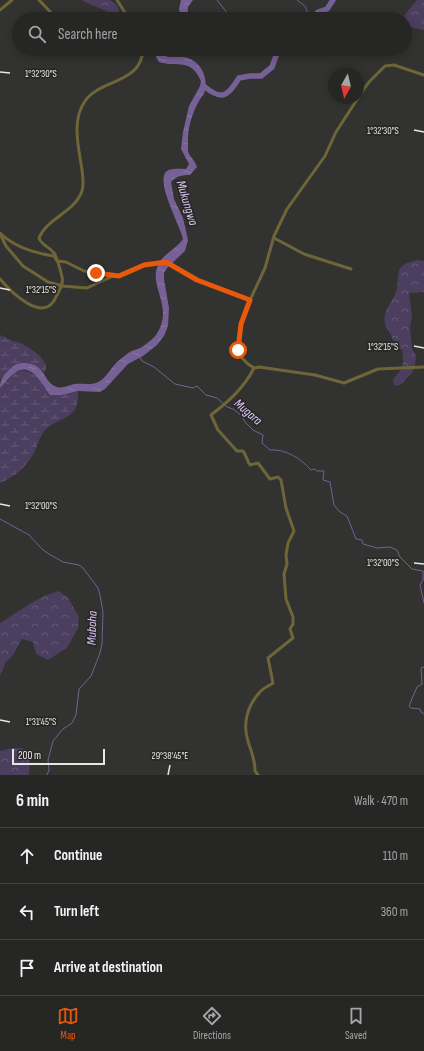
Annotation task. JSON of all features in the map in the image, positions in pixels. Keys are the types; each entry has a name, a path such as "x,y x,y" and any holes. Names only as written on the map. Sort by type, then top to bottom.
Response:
{"street":[{"path":"0,10 12,0"},
{"path":"39,0 50,12"},
{"path":"117,0 125,12"},
{"path":"0,279 10,291 39,308 47,308 54,302 62,286 62,277 54,253 44,245 39,238 48,227 77,201 82,190 83,178 77,124 80,110 85,101 91,95 98,90 118,81 137,68 142,56"},
{"path":"364,89 385,66 394,65 424,75"},
{"path":"354,104 336,132 323,160 287,209 274,238 265,268 241,324 238,350 240,357 254,368 259,367 312,374 344,383 378,369 424,367"},
{"path":"0,233 24,249 54,256 57,261"},
{"path":"0,233 6,246 23,266 48,282 62,286 87,288 113,276"},
{"path":"274,238 304,254 352,269"},
{"path":"57,261 66,262 84,271 113,276 119,276 144,265 166,262 197,280 250,300"},
{"path":"254,368 249,378 240,388 211,415 218,430 237,451 243,451 250,465 258,463 270,479 278,477 281,480 286,508 294,531 288,543 286,555 287,564 284,574 286,599 293,624 290,629 293,638 268,658 273,683 261,690 250,706 247,715 245,730 255,760 255,771 258,775"}],"green space":[{"path":"82,0 110,0 117,5 120,12 110,12"},
{"path":"417,0 424,0 424,30 412,28 412,12 407,12"},
{"path":"417,260 424,261 424,292 409,293 412,315 410,327 412,348 416,356 415,366 412,373 400,385 394,386 393,379 402,366 402,350 395,344 386,327 384,319 388,307 396,292 399,271 404,265"},
{"path":"0,335 21,343 40,356 46,365 45,373 35,365 28,364 15,368 0,380"},
{"path":"21,370 36,376 46,389 72,392 78,391 78,402 71,414 48,427 43,433 34,453 24,467 11,478 0,483 0,388 16,372"},
{"path":"59,591 68,598 79,617 78,628 67,648 48,660 36,654 33,642 22,639 13,655 6,662 0,676 0,623 35,601"},
{"path":"12,748 22,748 30,756 29,775 0,775 0,751"}],"water":[{"path":"181,0 193,0 188,7 188,12 180,12"},
{"path":"156,57 185,57 193,60 200,67 206,85 204,93 193,114 188,134 188,151 197,167 190,175 179,176 171,182 174,199 183,218 188,240 185,251 167,268 164,273 169,308 168,326 164,336 157,345 143,356 128,364 105,389 100,392 78,391 61,395 50,395 36,376 27,370 16,372 0,388 2,379 6,373 17,364 23,363 37,366 52,385 57,387 99,382 120,359 130,352 142,347 151,340 156,335 161,325 163,315 162,306 156,281 158,265 160,261 183,239 169,204 164,184 164,176 169,170 186,169 189,164 181,149 183,132 189,106 200,86 201,81 197,74 188,66 166,64 159,62"}],"waterway":[{"path":"217,0 226,12"},
{"path":"297,0 306,8 307,12"},
{"path":"318,12 327,9 333,0"},
{"path":"205,87 216,94 224,94 231,89 239,78 261,76 272,67 276,56"},
{"name":"Mugara","path":"139,356 142,361 154,367 175,384 193,388 197,386 206,395 217,398 227,407 233,409 241,415 245,422 253,430 263,435 262,443 270,450 282,451 292,455 311,470 315,469 317,471 324,471 323,480 330,482 334,505 340,512 347,516 356,539 362,540 363,544 377,548 390,547 397,550 400,557 412,569 423,571 423,580 420,585 424,603"},
{"name":"Muboha","path":"0,519 29,535 43,550 49,554 63,562 79,565 83,568 98,588 100,595 103,612 102,644 100,653 91,676 79,689 76,715 72,723 63,729 53,741 48,760 49,770 47,775"},
{"name":"Mugara","path":"424,667 421,668 422,684 417,687 409,706 411,708 420,709 424,714"}],"route":[{"path":"96,273 119,276 144,265 166,262 197,280 250,300 241,324 238,350"}],"water label":[{"name":"Mukungwa","path":"187,203"}]}
